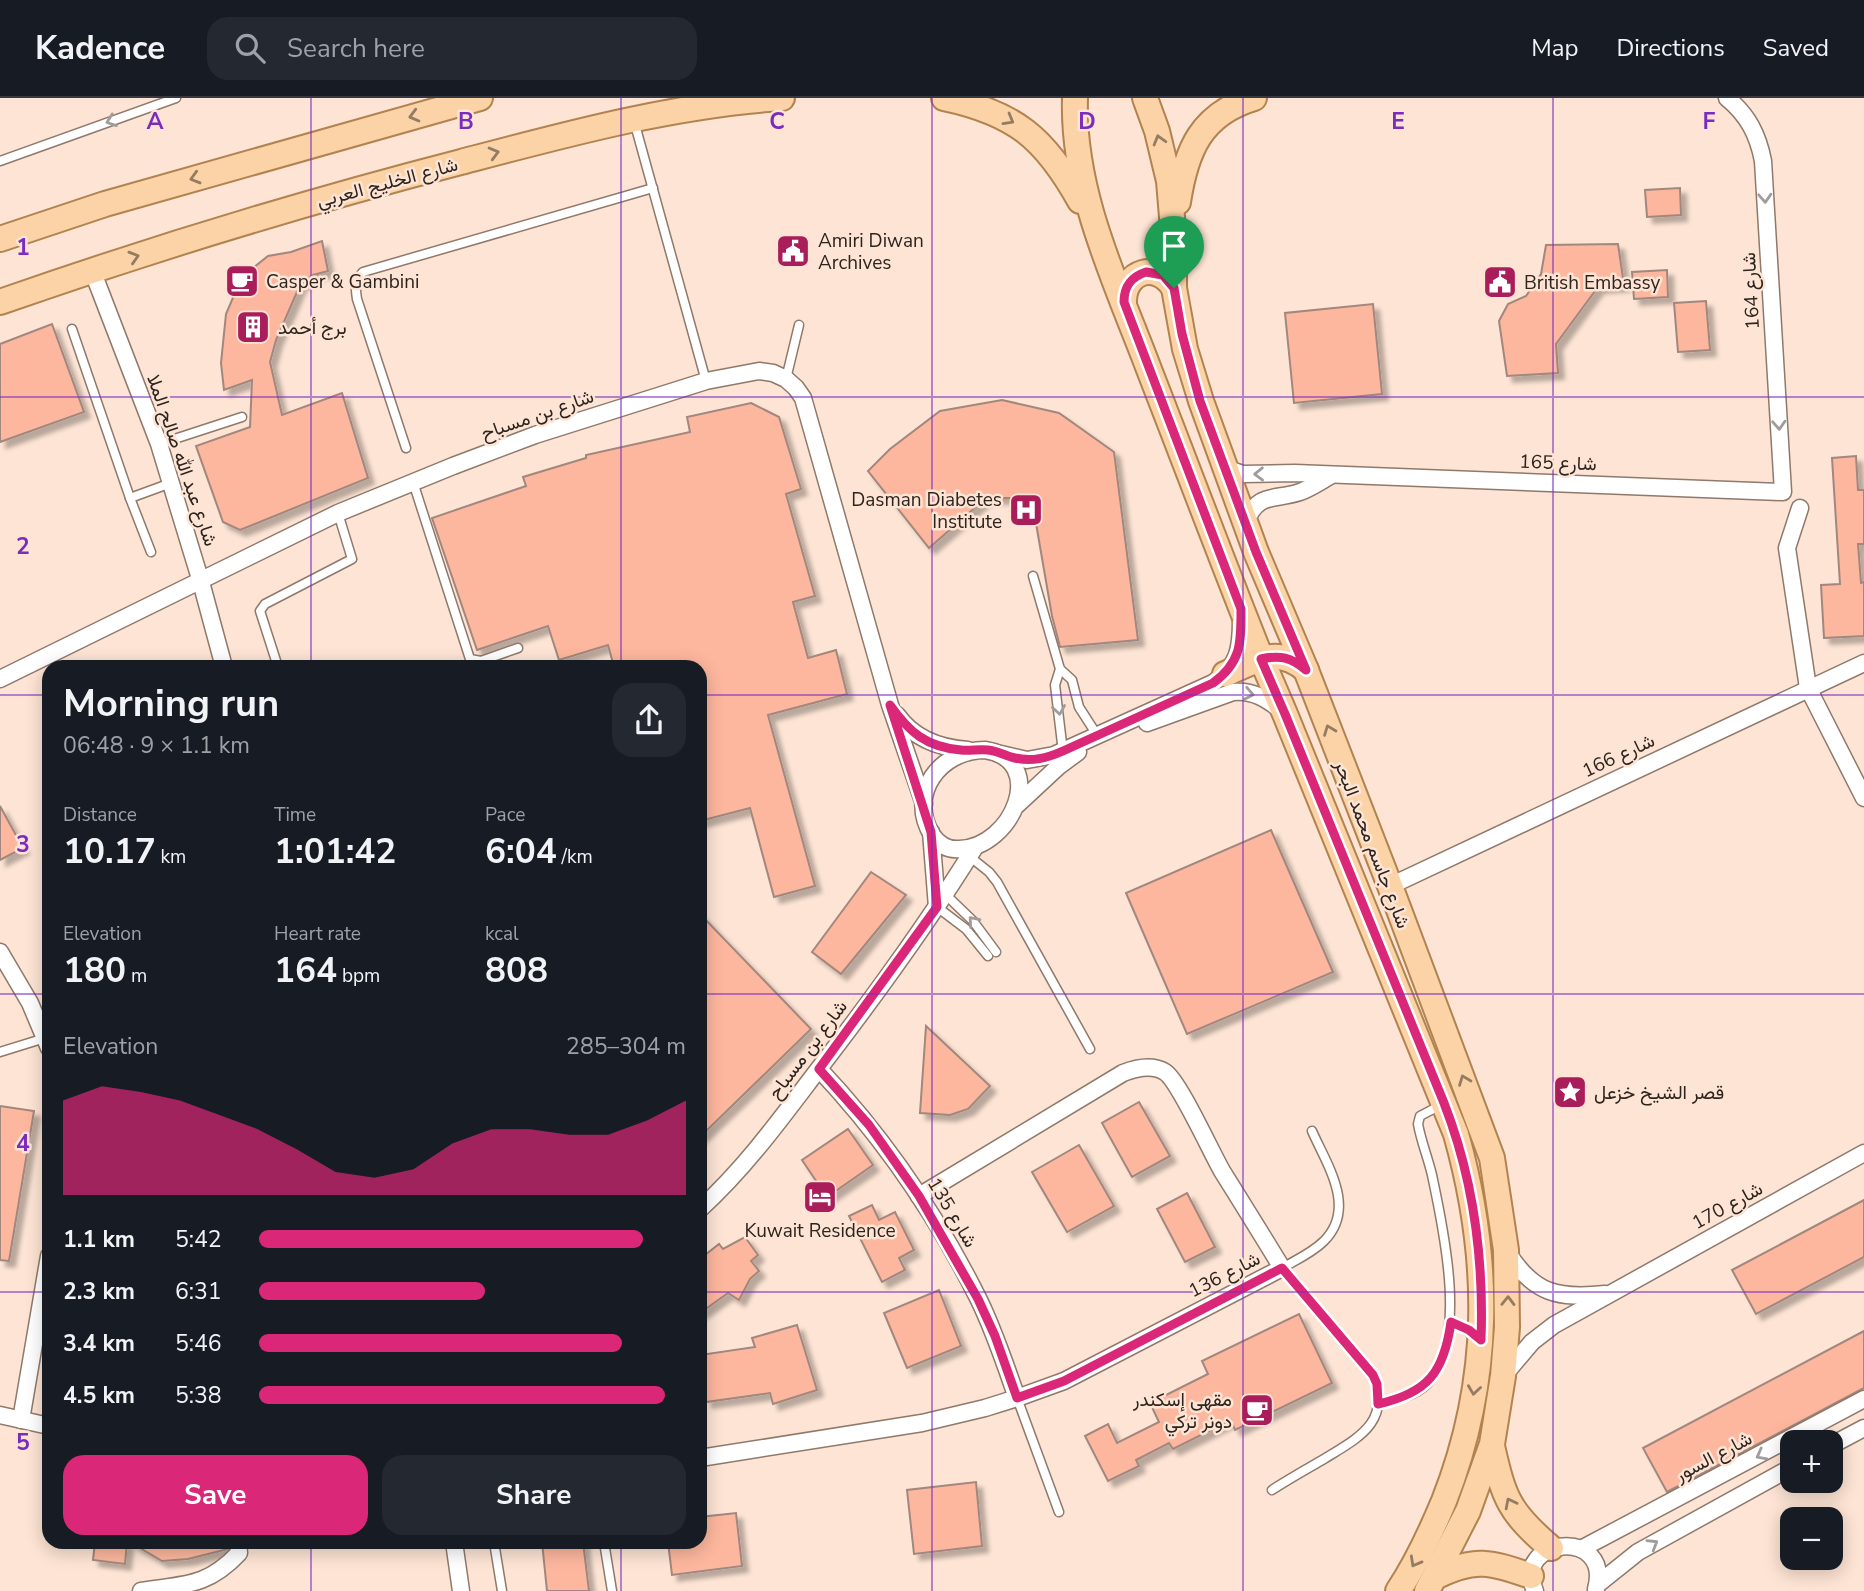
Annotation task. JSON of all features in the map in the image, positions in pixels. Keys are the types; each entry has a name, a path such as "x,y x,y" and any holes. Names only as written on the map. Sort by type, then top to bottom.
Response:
{"main road":[{"path":"0,239 105,204 480,98"},
{"name":"شارع الخليج العربي","path":"0,302 92,270 380,183 582,130 718,104 782,98"},
{"path":"944,98 981,107 1005,117 1035,138 1062,172 1099,234"},
{"name":"شارع جاسم محمد البحر","path":"1075,98 1083,186 1099,234 1241,609 1444,1103 1462,1157 1475,1215 1479,1249 1481,1340 1471,1412 1458,1461 1431,1533 1398,1591"},
{"name":"شارع جاسم محمد البحر","path":"1146,98 1169,181 1174,241 1174,288 1185,349 1200,401 1245,523 1306,670 1390,886 1492,1158 1506,1250 1507,1327 1503,1376 1492,1444 1468,1511 1431,1584"},
{"path":"1174,241 1182,180 1194,145 1219,113 1254,98"},
{"path":"1124,302 1126,286 1131,279 1146,272 1163,275 1174,288"},
{"path":"1225,674 1261,659 1280,656 1306,670"},
{"path":"1492,1444 1499,1477 1511,1506 1518,1518 1551,1548"},
{"path":"1431,1584 1456,1567 1492,1563 1533,1583"}],"street":[{"name":"شارع 164","path":"1727,98 1741,111 1755,131 1763,161 1783,492"},
{"name":"شارع عبد الله صالح الملا","path":"92,270 159,444 222,660"},
{"name":"شارع بن مسباح","path":"0,679 338,513 536,435 706,381 759,371 774,373 786,379"},
{"path":"786,379 803,398 890,705 923,804 925,819 937,841 947,847 972,852 1003,828 1017,805 1059,766 1081,750 1222,695 1242,691 1258,695 1285,714"},
{"name":"شارع 165","path":"1225,468 1243,474 1783,492"},
{"path":"1245,523 1257,503 1268,498 1301,492 1333,475"},
{"path":"1800,508 1787,548 1808,688 1864,798"},
{"path":"890,705 905,727 920,738 941,747 985,750 1027,760 1041,759 1213,683 1225,674 1240,646 1241,609"},
{"name":"شارع 166","path":"1390,886 1864,663"},
{"path":"923,804 927,785 938,768 953,757 970,751"},
{"path":"1001,754 1017,773 1017,805"},
{"path":"931,832 941,901"},
{"name":"شارع بن مسباح","path":"707,1201 776,1125 819,1069 941,901 972,852"},
{"path":"0,952 21,987 42,1032"},
{"name":"شارع 136","path":"707,1457 922,1423 1017,1398 1064,1381 1282,1268 1222,1170 1176,1087 1165,1072 1154,1068 1139,1068 1123,1073 919,1196"},
{"name":"شارع 135","path":"819,1069 869,1125 919,1196 978,1299 995,1336 1017,1398"},
{"name":"شارع 170","path":"1503,1376 1543,1333 1864,1153"},
{"name":"شارع 170","path":"1506,1250 1520,1272 1544,1289 1569,1296 1611,1293"},
{"path":"21,1420 42,1297"},
{"name":"شارع السور","path":"1581,1549 1864,1399"},
{"path":"0,1415 42,1424"},
{"path":"1843,1439 1864,1428"},
{"path":"1597,1587 1638,1552 1780,1474"},
{"path":"1533,1583 1537,1561 1551,1548 1561,1545 1581,1549 1595,1564 1597,1587"},
{"path":"141,1591 199,1582 213,1576 237,1549"},
{"path":"455,1549 461,1591"}],"lane":[{"path":"0,161 176,98"},
{"path":"634,119 706,381"},
{"path":"406,448 357,299 357,279 363,272 653,188"},
{"path":"786,379 799,325"},
{"path":"72,329 130,498 152,552"},
{"path":"159,444 242,417"},
{"path":"414,482 470,659 476,660"},
{"path":"130,498 171,483"},
{"path":"276,660 260,611 265,604 352,559 338,513"},
{"path":"1033,576 1060,669 1072,680 1079,707 1097,735"},
{"path":"484,660 518,648"},
{"path":"1060,669 1055,685 1063,751"},
{"path":"972,852 997,882 1090,1049"},
{"path":"941,901 974,921 992,954 966,929 941,901"},
{"path":"0,1052 42,1044"},
{"path":"1378,1404 1403,1398 1427,1384 1442,1361 1451,1322 1452,1307 1445,1250 1432,1174 1418,1124 1420,1116 1444,1103"},
{"path":"1272,1490 1360,1437 1373,1422 1378,1404 1377,1384 1373,1375 1282,1268 1324,1241 1331,1233 1339,1213 1339,1192 1312,1131"},
{"path":"1451,1322 1469,1330 1481,1340"},
{"path":"1017,1398 1059,1512"},
{"path":"495,1549 502,1591"},
{"path":"605,1549 612,1591"}],"building":[{"path":"1680,188 1681,215 1647,217 1645,190"},
{"path":"322,241 328,271 313,275 300,285 276,340 270,362 282,415 342,393 368,478 240,530 223,522 196,446 250,427 252,380 224,390 221,363 226,314 235,293 253,268 268,256 291,252"},
{"path":"1618,244 1624,285 1598,287 1556,344 1558,373 1507,376 1499,321 1508,304 1526,296 1541,274 1546,245"},
{"path":"1667,270 1668,297 1634,299 1632,272"},
{"path":"1706,301 1710,350 1678,352 1674,303"},
{"path":"1373,304 1382,394 1294,403 1285,313"},
{"path":"52,324 84,412 0,442 0,344"},
{"path":"1002,400 1059,413 1114,452 1138,640 1060,647 1033,506 1018,498 986,498 929,548 868,471 890,449 940,411"},
{"path":"751,403 779,417 801,489 786,494 815,596 793,602 808,658 836,650 847,694 768,715 815,886 774,897 750,808 707,819 707,660 612,660 608,645 559,660 548,626 477,650 432,518 526,486 523,477 586,458 586,455 690,432 687,417"},
{"path":"1856,456 1858,490 1864,490 1864,544 1858,544 1861,583 1864,582 1864,636 1824,638 1821,585 1840,584 1832,458"},
{"path":"0,806 23,848 0,860"},
{"path":"1271,830 1333,972 1187,1034 1126,893"},
{"path":"871,872 906,895 841,974 812,952"},
{"path":"707,921 811,1029 707,1130"},
{"path":"926,1026 990,1086 968,1109 950,1115 920,1113"},
{"path":"1139,1102 1170,1156 1132,1177 1102,1123"},
{"path":"0,1106 34,1111 9,1261 0,1260"},
{"path":"848,1129 873,1165 827,1197 802,1160"},
{"path":"1079,1145 1114,1206 1067,1232 1032,1172"},
{"path":"1187,1193 1215,1247 1185,1262 1157,1209"},
{"path":"1864,1200 1864,1257 1756,1314 1732,1270"},
{"path":"872,1205 879,1220 895,1212 914,1250 899,1258 905,1270 882,1282 849,1216"},
{"path":"745,1237 758,1255 751,1261 759,1271 750,1279 739,1300 728,1293 707,1308 707,1253 719,1244 723,1249"},
{"path":"939,1290 961,1346 907,1368 884,1313"},
{"path":"1299,1314 1332,1383 1235,1430 1231,1420 1173,1449 1169,1443 1136,1460 1139,1466 1108,1481 1085,1436 1108,1424 1117,1443 1159,1422 1150,1403 1208,1374 1202,1361"},
{"path":"797,1325 817,1390 773,1404 770,1393 707,1402 707,1354 755,1347 752,1338"},
{"path":"1864,1331 1864,1388 1667,1492 1643,1448"},
{"path":"976,1482 982,1546 914,1554 907,1490"},
{"path":"736,1513 742,1566 672,1575 669,1549 707,1549 707,1516"},
{"path":"94,1549 126,1549 125,1564 93,1560"},
{"path":"142,1549 228,1549 188,1559 162,1561"},
{"path":"543,1549 584,1549 589,1591 547,1591"}],"place":[{"name":"Amiri Diwan Archives","path":"793,251"},
{"name":"Casper & Gambini","path":"242,281"},
{"name":"British Embassy","path":"1500,282"},
{"name":"برج أحمد","path":"253,327"},
{"name":"Dasman Diabetes Institute","path":"1026,510"},
{"name":"قصر الشيخ خزعل","path":"1570,1092"},
{"name":"Kuwait Residence","path":"820,1197"},
{"name":"مقهى إسكندر دونر تركي","path":"1257,1410"}],"route":[{"path":"1146,272 1163,275 1170,280 1174,288 1185,349 1200,401 1256,552 1306,670 1295,661 1280,656 1261,659 1456,1134 1469,1180 1479,1249 1481,1340 1469,1330 1451,1322 1442,1361 1427,1384 1403,1398 1378,1404 1377,1384 1373,1375 1282,1268 1064,1381 1017,1398 995,1336 978,1299 904,1171 869,1125 819,1069 937,907 931,832 890,705 905,727 920,738 941,747 985,750 1027,760 1041,759 1213,683 1225,674 1237,656 1240,646 1241,609 1124,302 1126,286 1131,279 1146,272"}]}
